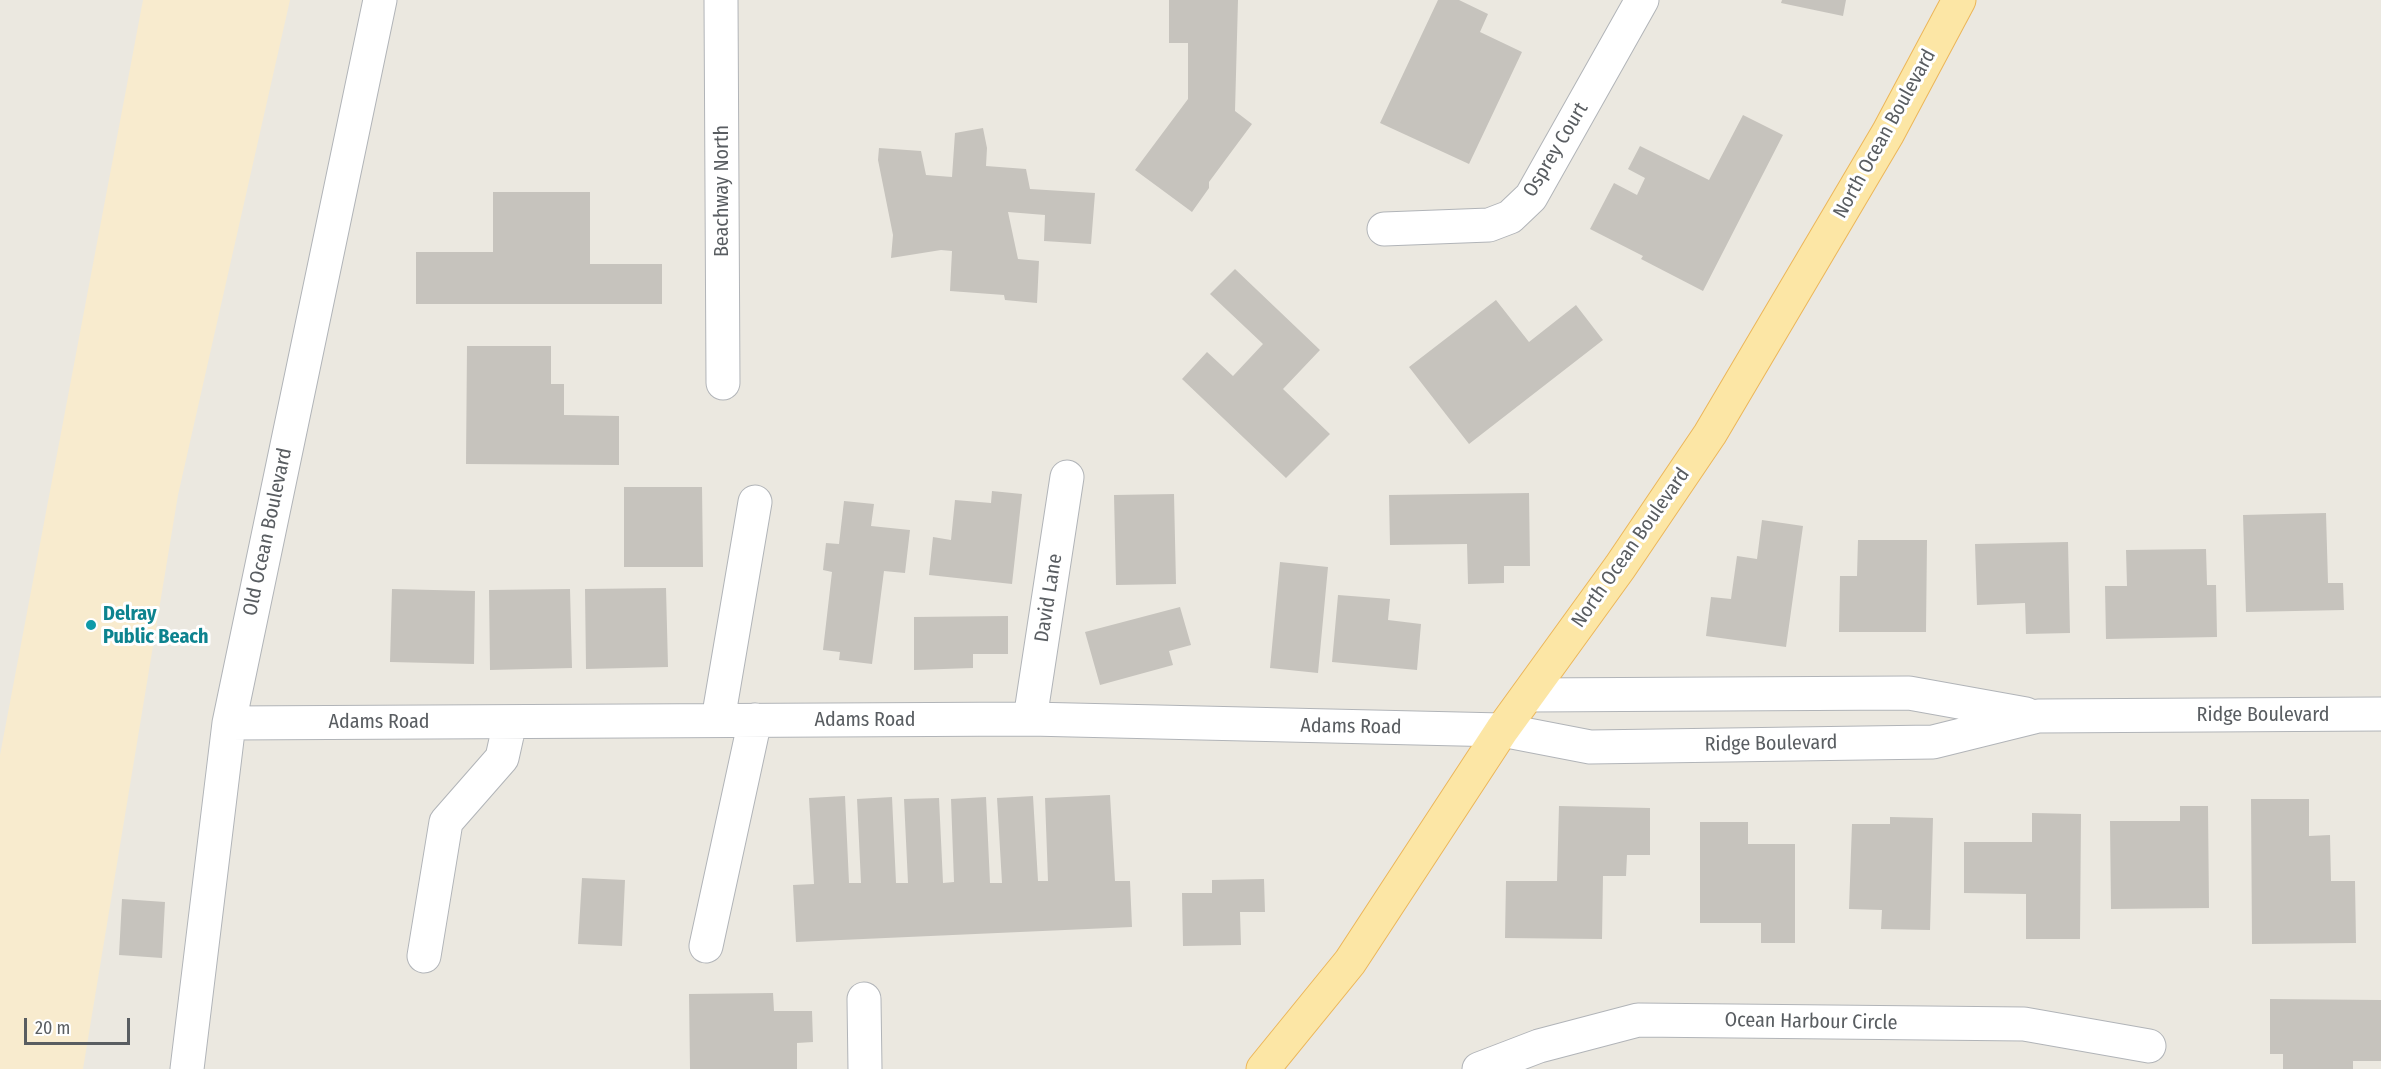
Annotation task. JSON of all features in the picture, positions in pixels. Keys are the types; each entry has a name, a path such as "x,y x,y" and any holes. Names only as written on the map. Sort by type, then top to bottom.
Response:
{"main road":[{"name":"North Ocean Boulevard","path":"1263,1069 1350,962 1502,730 1620,567 1710,434 1888,133 1959,0"}],"street":[{"name":"Old Ocean Boulevard","path":"187,1069 229,723 380,0"},
{"name":"Beachway North","path":"721,0 723,383"},
{"name":"Osprey Court","path":"1384,229 1490,225 1510,217 1531,197 1642,0"},
{"name":"David Lane","path":"1030,719 1067,477"},
{"path":"717,720 755,502"},
{"name":"Ridge Boulevard","path":"1528,695 1909,693 2038,716 2381,714"},
{"name":"Ridge Boulevard","path":"1502,730 1590,747 1933,742 2038,716"},
{"name":"Adams Road","path":"229,723 1030,719 1502,730"},
{"path":"706,946 755,720"},
{"path":"424,956 446,822 502,758 510,722"},
{"path":"864,999 865,1069"},
{"name":"Ocean Harbour Circle","path":"1479,1069 1539,1046 1638,1020 2024,1024 2149,1046"}],"sand":[{"name":"Delray Public Beach","path":"143,0 290,0 178,495 83,1069 0,1069 0,755"}],"building":[{"path":"1169,0 1238,0 1235,111 1252,124 1209,182 1209,188 1192,212 1135,170 1188,99 1188,43 1169,43"},
{"path":"1438,0 1459,0 1488,14 1480,32 1522,52 1469,164 1380,123"},
{"path":"1782,0 1846,0 1843,16 1781,3"},
{"path":"1743,115 1783,135 1703,291 1641,259 1643,256 1590,229 1614,183 1637,195 1645,178 1628,169 1640,146 1709,180"},
{"path":"983,128 987,148 986,166 1026,169 1030,189 1095,193 1091,244 1044,241 1045,215 1008,212 1018,259 1039,261 1037,303 1005,300 1004,295 950,291 952,251 941,250 891,258 893,235 878,160 879,148 921,151 926,175 952,177 955,133"},
{"path":"493,192 590,192 590,264 662,264 662,304 416,304 416,252 493,252"},
{"path":"1235,269 1320,350 1283,389 1330,434 1286,478 1182,379 1207,352 1233,376 1263,344 1210,294"},
{"path":"1496,300 1529,342 1576,305 1603,340 1469,444 1409,367"},
{"path":"467,346 551,346 551,384 564,384 564,415 619,416 619,465 466,464"},
{"path":"624,487 702,487 703,567 624,567"},
{"path":"992,491 1022,494 1012,584 929,575 933,537 951,540 955,500 991,503"},
{"path":"1529,493 1530,566 1504,566 1504,583 1468,584 1467,544 1390,545 1389,495"},
{"path":"1174,494 1176,584 1116,585 1114,495"},
{"path":"844,501 874,504 871,526 910,530 905,573 884,571 872,664 839,660 840,652 823,650 832,572 823,570 826,543 839,544"},
{"path":"2326,513 2328,583 2343,583 2344,610 2246,612 2243,515"},
{"path":"1762,520 1803,526 1786,647 1706,636 1711,597 1731,599 1737,556 1757,559"},
{"path":"1858,540 1927,540 1926,632 1839,632 1840,576 1857,576"},
{"path":"2068,542 2070,633 2026,634 2025,603 1977,605 1975,544"},
{"path":"2206,549 2207,585 2216,585 2217,637 2106,639 2105,586 2127,586 2126,550"},
{"path":"1280,562 1328,567 1318,673 1270,668"},
{"path":"666,588 668,667 586,669 585,589"},
{"path":"392,589 475,591 474,664 390,662"},
{"path":"570,589 572,668 490,670 489,590"},
{"path":"1338,595 1390,599 1388,620 1421,624 1417,670 1332,662"},
{"path":"1180,607 1191,645 1169,651 1173,665 1100,685 1085,632"},
{"path":"1008,616 1008,654 973,654 973,668 914,670 914,617"},
{"path":"1110,795 1115,881 1130,881 1132,927 796,942 793,885 814,884 809,798 845,796 849,883 861,883 857,799 892,797 896,883 908,883 904,799 939,798 943,883 954,882 951,799 986,797 990,883 1002,883 997,798 1033,796 1038,881 1048,881 1045,798"},
{"path":"2251,799 2309,799 2309,836 2330,835 2331,881 2355,881 2356,943 2252,944"},
{"path":"1559,806 1650,808 1650,855 1627,855 1626,876 1603,876 1602,939 1505,938 1506,881 1557,881"},
{"path":"2180,806 2208,806 2209,908 2111,909 2110,821 2180,821"},
{"path":"2032,813 2081,814 2080,939 2026,939 2026,894 1964,893 1964,842 2032,842"},
{"path":"1890,817 1933,818 1930,930 1881,929 1882,910 1849,909 1852,824 1890,824"},
{"path":"1700,822 1748,822 1748,844 1795,844 1795,943 1761,943 1761,923 1700,923"},
{"path":"582,878 625,880 622,946 578,944"},
{"path":"1264,879 1265,912 1240,912 1241,945 1183,946 1182,893 1212,893 1212,880"},
{"path":"122,899 165,902 162,958 119,955"},
{"path":"773,993 774,1011 812,1011 813,1042 797,1043 797,1069 690,1069 689,994"},
{"path":"2270,999 2381,1000 2381,1061 2353,1061 2353,1069 2283,1069 2283,1054 2270,1054"}],"place":[{"name":"Delray Public Beach","path":"91,625"}]}
